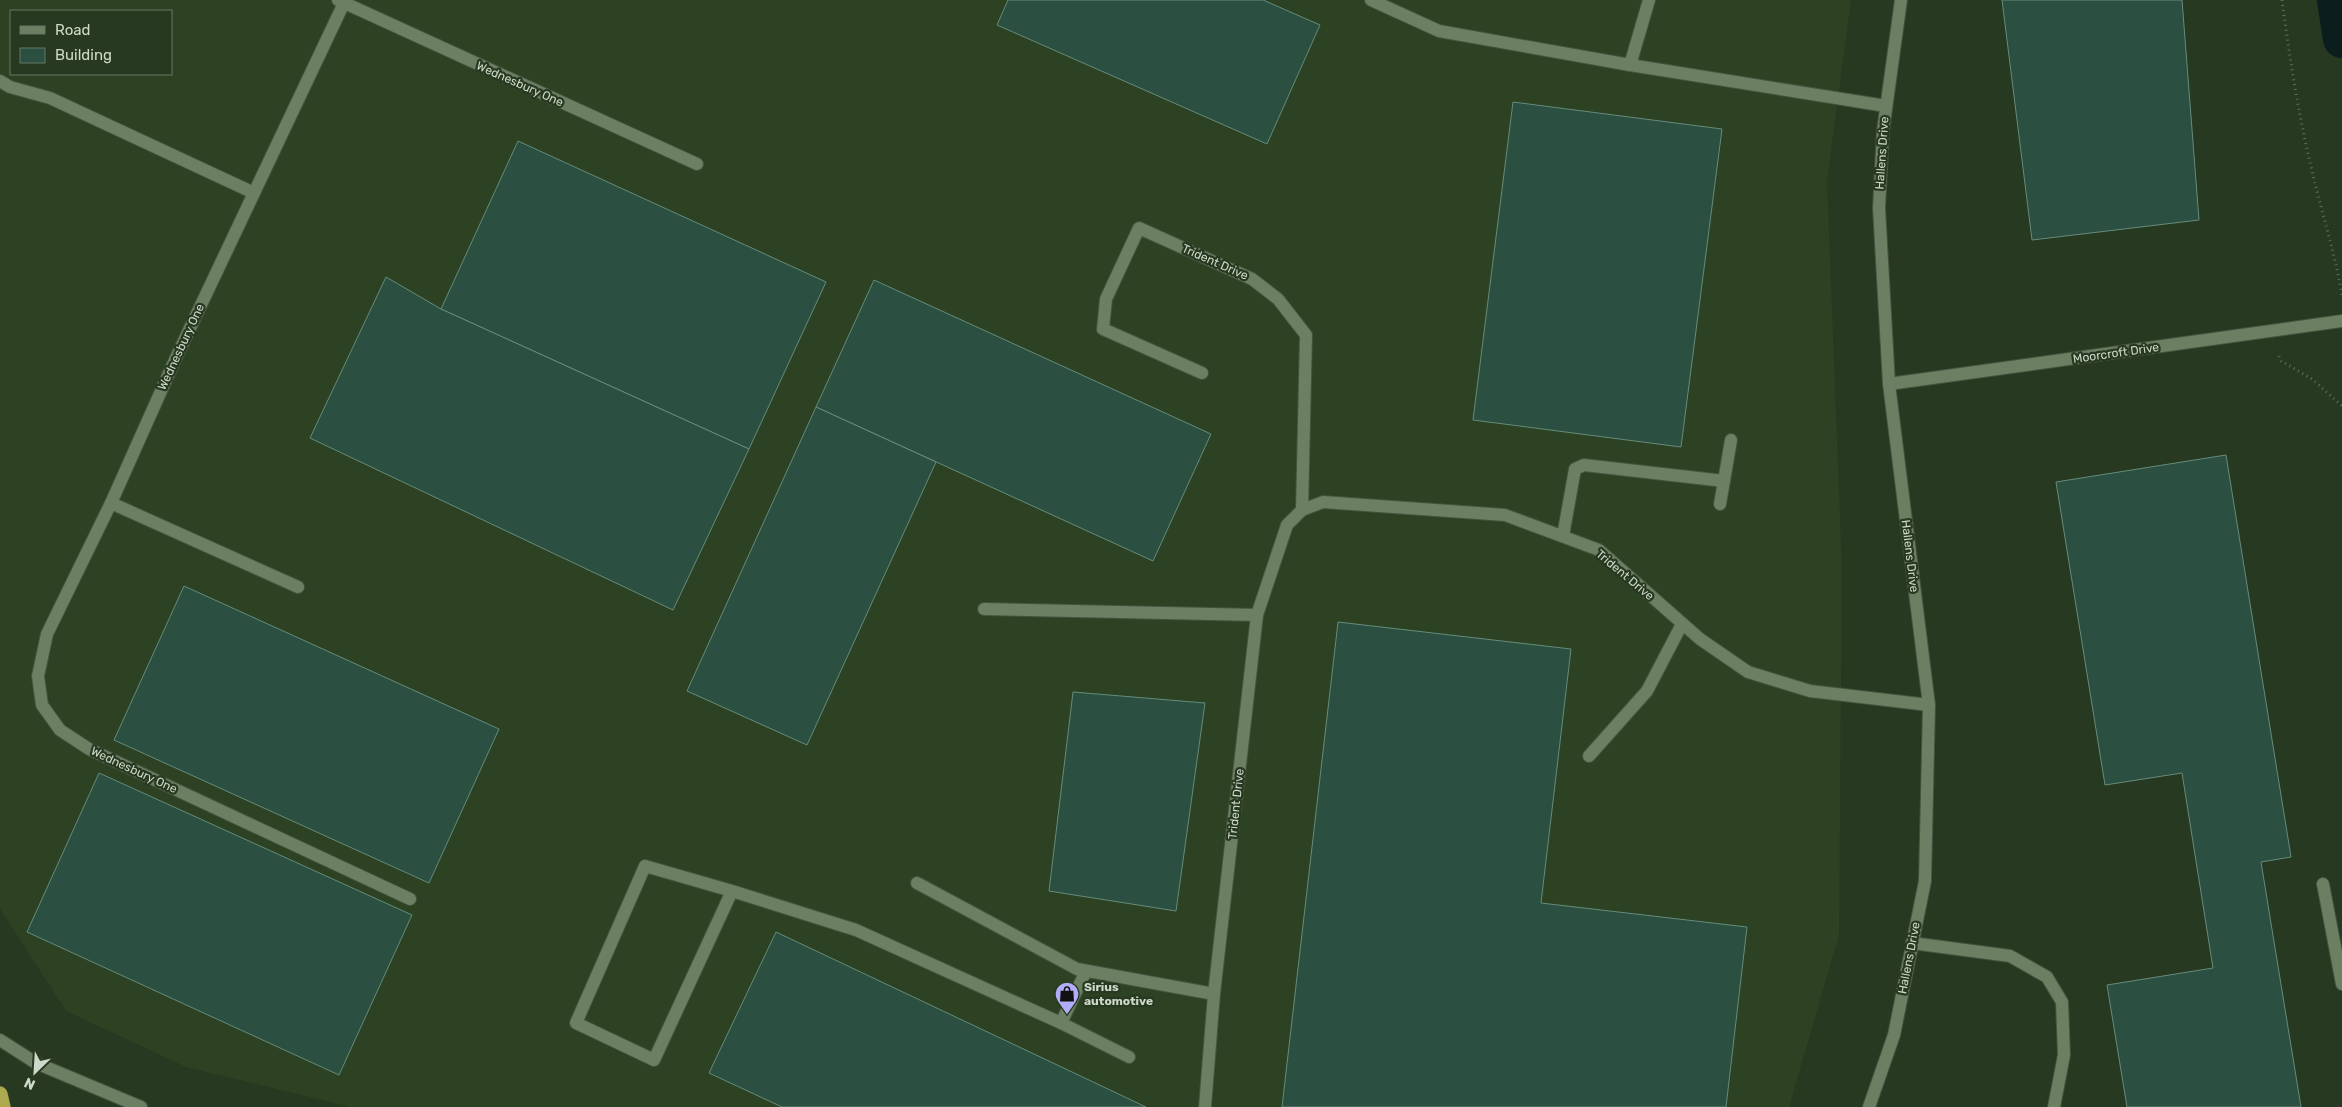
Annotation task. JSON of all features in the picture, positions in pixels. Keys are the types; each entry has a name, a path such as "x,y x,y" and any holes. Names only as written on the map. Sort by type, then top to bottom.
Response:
{"highway":[{"path":"0,1094 3,1107"}],"street":[{"path":"1371,0 1439,31 1630,65 1886,106"},
{"path":"1630,65 1649,0"},
{"name":"Hallens Drive","path":"1868,1107 1894,1035 1925,881 1929,705 1889,384 1879,208 1886,106 1901,0"},
{"name":"Wednesbury One","path":"410,899 88,749 60,730 42,705 38,676 47,634 111,503 341,2 697,164"},
{"path":"3,87 50,98 254,193"},
{"name":"Trident Drive","path":"1202,373 1103,328 1106,299 1139,228 1252,279 1278,299 1306,335 1302,510"},
{"name":"Moorcroft Drive","path":"1889,384 2342,321"},
{"path":"1720,504 1731,440"},
{"path":"1563,536 1575,469 1584,465 1724,481"},
{"name":"Trident Drive","path":"1205,1107 1214,994 1257,615 1287,525 1302,510 1323,502 1505,515 1599,550 1700,639 1748,672 1810,691 1929,705"},
{"path":"111,503 298,587"},
{"path":"984,609 1257,615"},
{"path":"1589,756 1647,691 1682,624"},
{"path":"732,891 654,1060 576,1023 645,866 732,891 856,930 1061,1023 1129,1057"},
{"path":"917,883 1077,969 1214,994"},
{"path":"2323,884 2342,984"},
{"path":"1912,943 2010,956 2047,977 2062,1002 2064,1055 2054,1107"},
{"path":"1061,1023 1086,971"},
{"path":"0,1040 36,1063 141,1107"}],"path":[{"path":"2282,0 2294,85 2309,158 2342,295"},
{"path":"2270,332 2281,361 2312,379 2342,406"}],"shaded area":[{"path":"0,0 1851,0 1827,181 1842,569 1839,935 1789,1107 351,1107 186,1067 66,1011 0,909"}],"building":[{"path":"1008,0 1263,0 1320,25 1267,144 997,25"},
{"path":"2002,0 2182,0 2199,220 2032,240"},
{"path":"1513,102 1722,129 1681,447 1473,420"},
{"path":"518,141 826,282 749,449 441,309"},
{"path":"386,277 441,309 749,449 673,610 310,438"},
{"path":"874,280 1211,434 1153,561 816,407"},
{"path":"816,407 936,462 807,745 687,691"},
{"path":"2226,455 2291,857 2261,862 2301,1107 2127,1107 2107,985 2213,968 2182,773 2105,785 2056,482"},
{"path":"184,586 499,729 429,883 114,740"},
{"path":"1338,622 1571,649 1541,903 1747,927 1726,1107 1282,1107"},
{"path":"1073,692 1205,703 1176,911 1049,891"},
{"path":"99,773 412,915 339,1075 27,932"},
{"path":"776,932 1146,1107 782,1107 709,1073"}],"waterway":[{"path":"2336,0 2342,39"}],"place":[{"name":"Sirius automotive","path":"1067,1015"}]}
